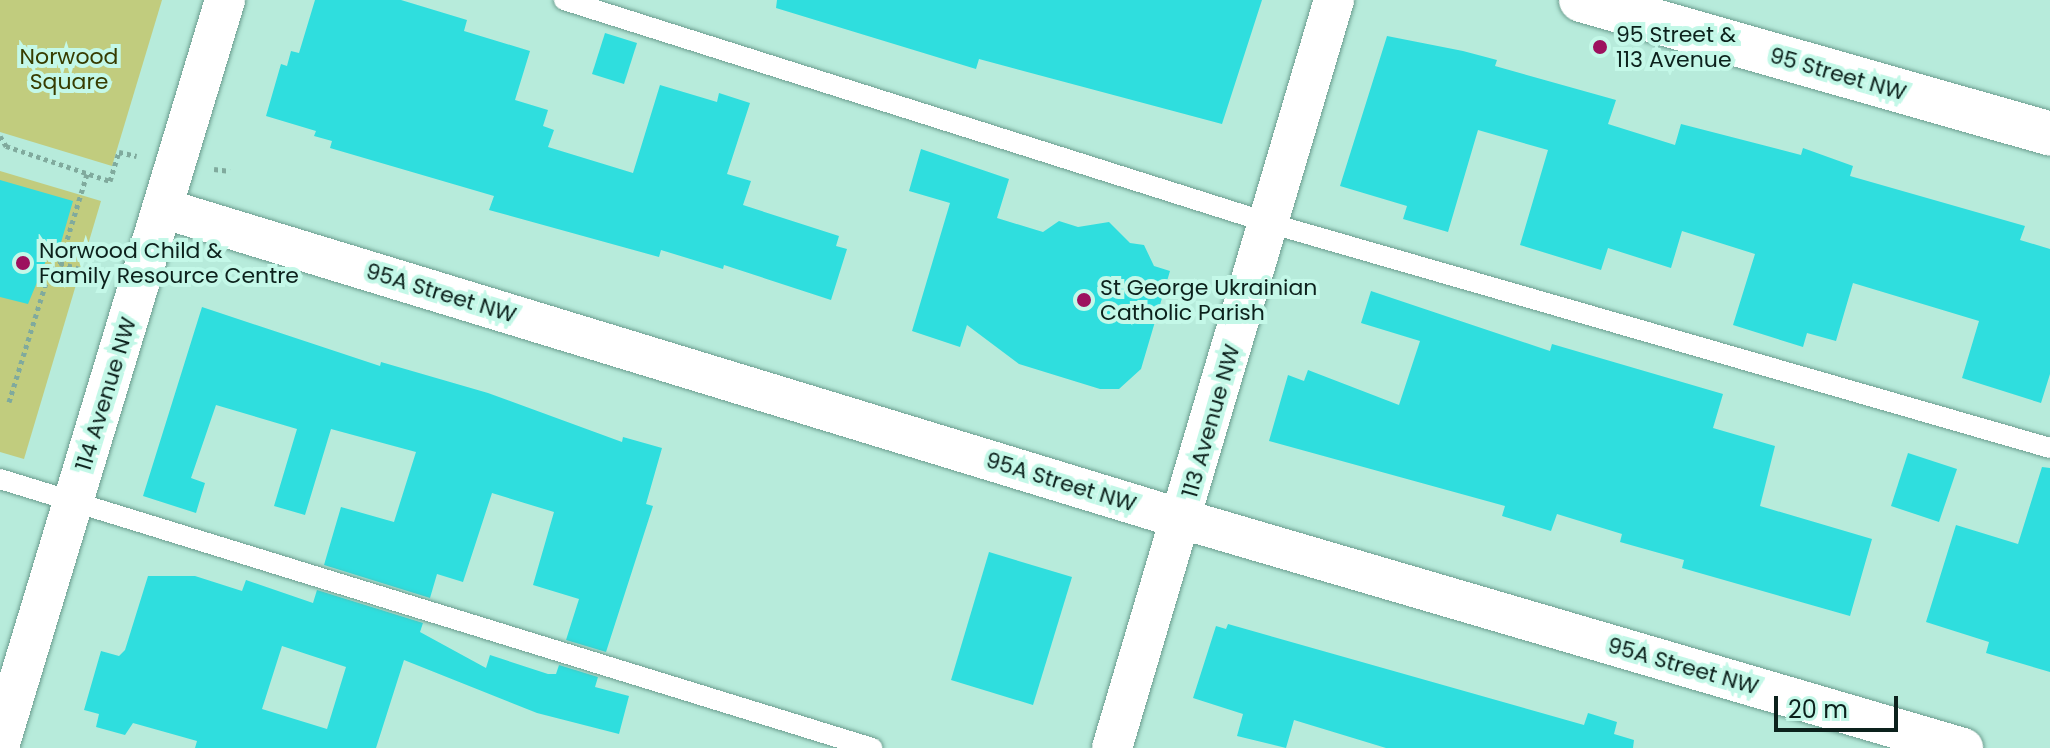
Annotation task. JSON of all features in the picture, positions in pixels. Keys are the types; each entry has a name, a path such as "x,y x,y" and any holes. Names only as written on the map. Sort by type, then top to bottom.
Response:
{"street":[{"name":"114 Avenue NW","path":"0,743 225,0"},
{"name":"113 Avenue NW","path":"1112,748 1334,0"},
{"name":"95 Street NW","path":"1581,0 2050,134"},
{"name":"95A Street NW","path":"162,208 1182,519 1963,748"}],"lane":[{"path":"564,0 1269,223 2050,448"},
{"path":"0,479 872,748"}],"path":[{"path":"0,136 3,147 110,181 119,152 230,171"},
{"path":"9,402 48,276 60,263 87,174"},
{"path":"60,263 97,274"}],"green space":[{"name":"Norwood Square","path":"0,0 162,0 112,166 0,132"},
{"path":"0,171 101,201 24,459 0,452"}],"building":[{"path":"315,0 401,0 467,20 464,31 530,51 515,100 548,110 543,126 554,130 548,147 633,173 660,85 717,102 719,93 750,103 727,174 751,181 743,205 839,236 836,246 847,249 831,300 724,265 723,269 661,250 659,257 489,210 494,196 330,148 332,141 314,136 316,131 266,116 281,64 287,66 291,51 299,53"},
{"path":"777,0 1262,0 1222,124 979,59 976,69 776,8"},
{"path":"605,33 637,43 624,84 592,74"},
{"path":"1387,36 1497,60 1495,66 1616,100 1608,124 1675,145 1681,124 1801,155 1803,148 1853,166 1850,176 2025,226 2020,240 2050,249 2050,374 2041,403 1962,378 1979,321 1853,283 1836,341 1807,333 1803,347 1733,325 1755,254 1682,231 1671,268 1608,248 1601,270 1520,245 1548,150 1478,130 1448,232 1403,219 1407,206 1340,186"},
{"path":"921,149 1009,179 997,218 1043,232 1059,221 1078,227 1109,222 1130,243 1144,245 1154,266 1170,271 1141,369 1119,389 1100,389 1019,364 967,325 960,347 912,331 950,203 909,191"},
{"name":"Norwood Child & Family Resource Centre","path":"0,180 73,201 58,253 50,251 28,304 0,297"},
{"path":"1371,291 1550,351 1552,344 1723,394 1713,428 1775,446 1760,506 1872,539 1850,616 1682,568 1684,560 1620,542 1622,534 1557,514 1551,531 1502,516 1505,506 1269,441 1288,375 1304,381 1308,370 1399,405 1420,341 1361,323"},
{"path":"202,307 380,366 381,362 488,393 622,442 623,437 662,448 646,504 653,506 606,652 566,640 579,599 533,585 554,512 492,493 463,582 437,574 430,598 324,565 341,507 394,522 416,452 331,429 305,515 274,506 297,429 216,405 191,478 205,483 196,513 143,496"},
{"path":"1908,453 1957,469 1939,522 1891,506"},
{"path":"2042,467 2050,468 2050,672 1986,653 1989,642 1926,622 1956,525 2018,544"},
{"path":"989,552 1072,577 1033,705 951,680"},
{"path":"148,576 195,576 242,591 246,580 313,603 317,590 423,623 420,632 486,668 490,655 548,674 556,674 559,665 598,677 595,687 629,696 619,734 537,713 404,660 376,748 195,748 197,741 133,723 125,735 96,727 99,714 84,710 101,651 119,656 125,650","holes":["282,646 346,667 327,729 262,709"]},
{"path":"1228,624 1584,725 1588,713 1617,722 1614,734 1634,740 1633,748 1386,748 1294,720 1286,748 1237,736 1243,714 1193,698 1216,626 1226,629"}],"place":[{"name":"95 Street & 113 Avenue","path":"1600,47"},
{"name":"Norwood Child & Family Resource Centre","path":"23,263"},
{"name":"St George Ukrainian Catholic Parish","path":"1084,300"}]}
